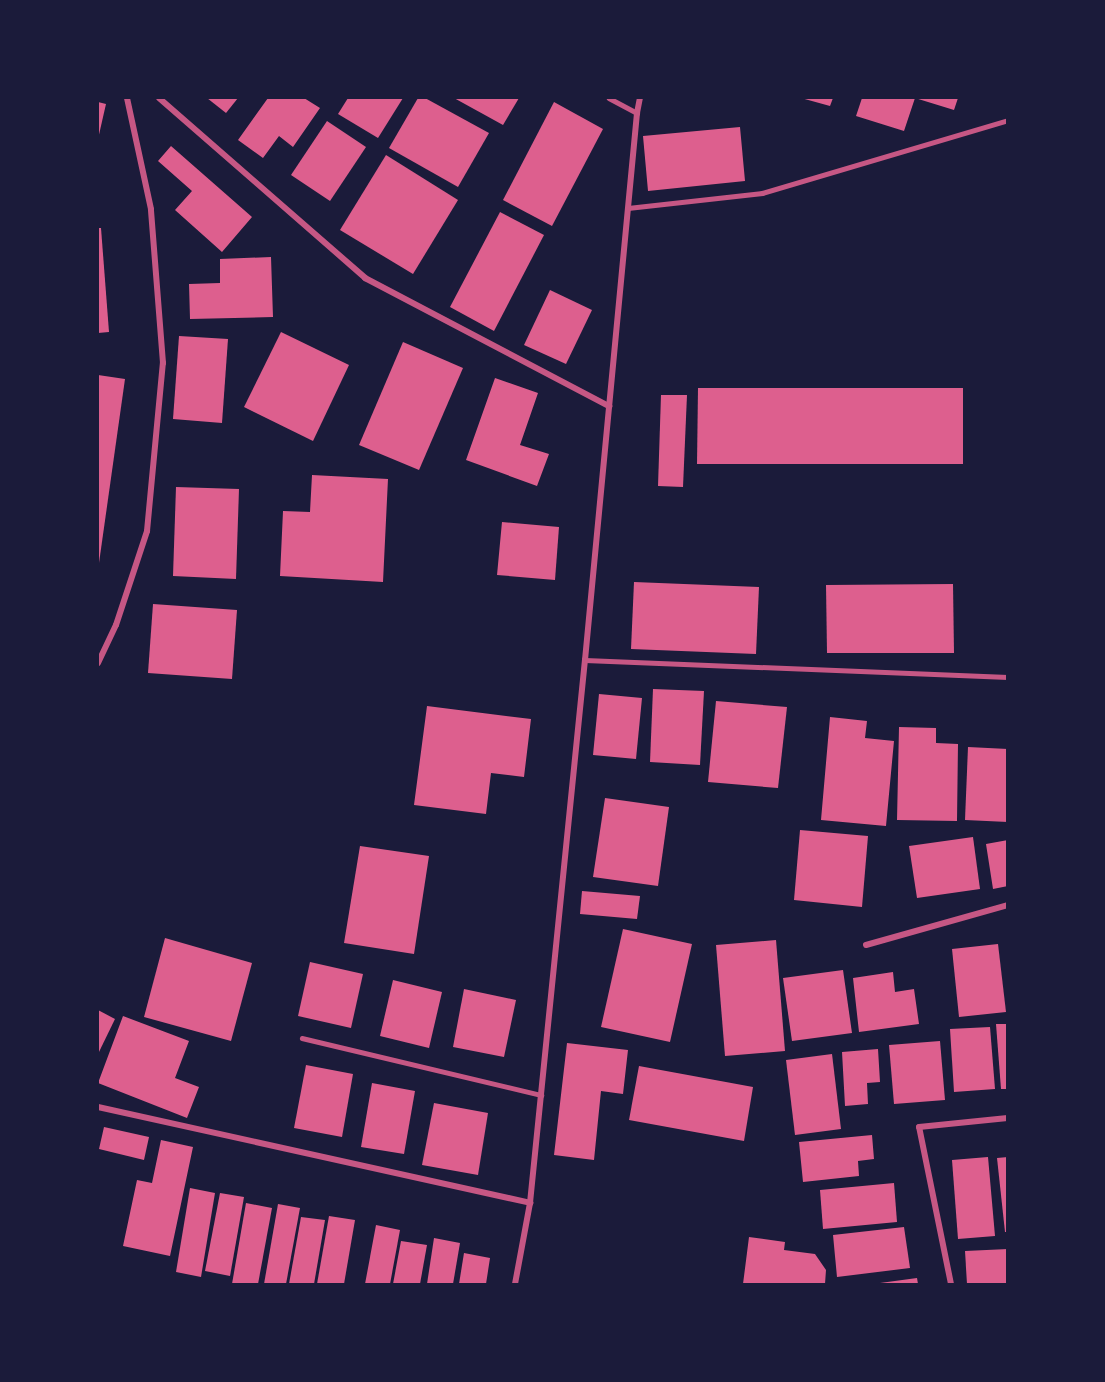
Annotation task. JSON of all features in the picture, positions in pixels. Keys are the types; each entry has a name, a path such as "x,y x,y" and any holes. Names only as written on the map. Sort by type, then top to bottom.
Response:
{"street":[{"path":"98,663 116,626 147,531 163,363 151,209 127,98"},
{"path":"159,98 366,278 609,406"},
{"path":"515,1284 530,1203 640,98"},
{"path":"866,945 1008,905"},
{"path":"98,1107 530,1203"},
{"path":"951,1284 919,1127 1008,1118"}],"lane":[{"path":"609,98 637,113"},
{"path":"628,208 762,193 1008,120"},
{"path":"585,660 1008,677"},
{"path":"302,1038 541,1095"}],"building":[{"path":"207,98 238,98 226,113"},
{"path":"268,98 304,98 320,108 293,147 279,136 263,158 238,140"},
{"path":"348,98 403,98 378,138 338,114"},
{"path":"418,98 425,98 489,133 458,187 389,148"},
{"path":"454,98 519,98 503,125"},
{"path":"801,98 833,98 830,106"},
{"path":"862,98 915,98 904,131 856,116"},
{"path":"915,98 958,98 954,110"},
{"path":"98,102 106,104 98,139"},
{"path":"554,102 603,129 552,226 503,200"},
{"path":"327,121 366,147 330,201 291,175"},
{"path":"740,127 745,181 648,191 643,136"},
{"path":"171,146 252,217 222,252 175,210 192,191 158,161"},
{"path":"386,155 458,200 413,274 340,230"},
{"path":"500,212 544,235 494,331 450,307"},
{"path":"98,228 101,228 109,332 98,333"},
{"path":"271,257 273,317 190,319 189,284 220,283 220,259"},
{"path":"550,290 592,310 566,364 524,345"},
{"path":"281,332 349,365 313,441 244,407"},
{"path":"179,336 228,339 222,423 173,419"},
{"path":"403,342 463,368 419,470 359,445"},
{"path":"98,375 125,379 99,563 98,563"},
{"path":"495,378 538,393 520,445 549,454 537,486 466,460"},
{"path":"698,388 963,388 963,464 697,464"},
{"path":"661,395 687,395 683,487 658,486"},
{"path":"312,475 388,479 383,582 280,576 283,511 310,512"},
{"path":"176,487 239,489 236,579 173,576"},
{"path":"502,522 559,527 555,580 497,575"},
{"path":"634,582 759,587 756,654 631,649"},
{"path":"953,584 954,653 827,653 826,585"},
{"path":"153,604 237,610 232,679 148,673"},
{"path":"653,689 704,691 700,765 650,762"},
{"path":"599,694 642,698 636,759 593,755"},
{"path":"716,701 787,707 778,788 708,782"},
{"path":"427,706 531,719 524,777 491,773 486,814 414,805"},
{"path":"830,717 867,721 865,738 894,741 886,826 821,820"},
{"path":"899,727 936,728 936,743 958,744 957,821 897,820"},
{"path":"968,747 1008,749 1008,822 965,820"},
{"path":"605,798 669,807 658,886 593,877"},
{"path":"800,830 868,836 862,907 794,900"},
{"path":"973,837 980,889 917,898 909,846"},
{"path":"1008,840 1008,886 993,889 986,844"},
{"path":"360,846 429,856 414,954 344,943"},
{"path":"582,891 640,896 637,919 580,914"},
{"path":"623,929 692,944 670,1042 601,1027"},
{"path":"165,938 252,963 231,1041 144,1017"},
{"path":"776,940 785,1051 725,1056 716,945"},
{"path":"998,944 1006,1012 959,1017 952,949"},
{"path":"310,962 363,974 351,1028 298,1016"},
{"path":"843,970 852,1033 792,1041 783,978"},
{"path":"893,972 895,992 914,989 919,1024 859,1032 853,978"},
{"path":"393,980 442,992 429,1048 380,1036"},
{"path":"464,989 516,1000 504,1057 453,1047"},
{"path":"98,1010 115,1019 98,1054"},
{"path":"123,1016 189,1041 175,1078 199,1087 187,1118 98,1083"},
{"path":"996,1024 1008,1024 1008,1089 1001,1089"},
{"path":"990,1027 995,1089 954,1092 950,1029"},
{"path":"940,1041 945,1100 894,1104 889,1045"},
{"path":"567,1043 628,1050 623,1094 601,1091 594,1160 554,1155"},
{"path":"878,1049 880,1082 867,1083 868,1104 845,1106 842,1052"},
{"path":"832,1054 841,1129 795,1135 786,1060"},
{"path":"306,1065 353,1074 342,1137 294,1128"},
{"path":"639,1066 753,1087 744,1141 629,1120"},
{"path":"372,1083 415,1091 404,1154 361,1147"},
{"path":"434,1103 488,1113 478,1175 422,1165"},
{"path":"104,1127 149,1137 144,1160 99,1149"},
{"path":"872,1135 874,1159 858,1161 859,1176 803,1182 799,1142"},
{"path":"161,1140 193,1147 170,1256 123,1246 137,1180 152,1183"},
{"path":"988,1157 995,1236 958,1239 952,1160"},
{"path":"1008,1157 1008,1232 1005,1232 997,1158"},
{"path":"894,1183 897,1222 823,1229 820,1190"},
{"path":"190,1188 215,1193 201,1277 176,1272"},
{"path":"220,1193 244,1197 230,1276 205,1271"},
{"path":"246,1203 272,1208 258,1284 232,1284"},
{"path":"278,1204 300,1208 286,1284 264,1284"},
{"path":"329,1216 355,1220 344,1284 317,1284"},
{"path":"301,1217 325,1220 314,1284 289,1284"},
{"path":"376,1225 400,1230 390,1284 365,1284"},
{"path":"904,1227 910,1268 837,1277 833,1235"},
{"path":"749,1237 785,1242 784,1250 815,1254 826,1270 825,1284 743,1284"},
{"path":"434,1238 460,1243 453,1284 427,1284"},
{"path":"401,1241 427,1245 420,1284 393,1284"},
{"path":"1008,1249 1008,1284 967,1284 965,1251"},
{"path":"464,1253 490,1258 486,1284 459,1284"},
{"path":"917,1278 918,1284 880,1284 880,1283"}]}
